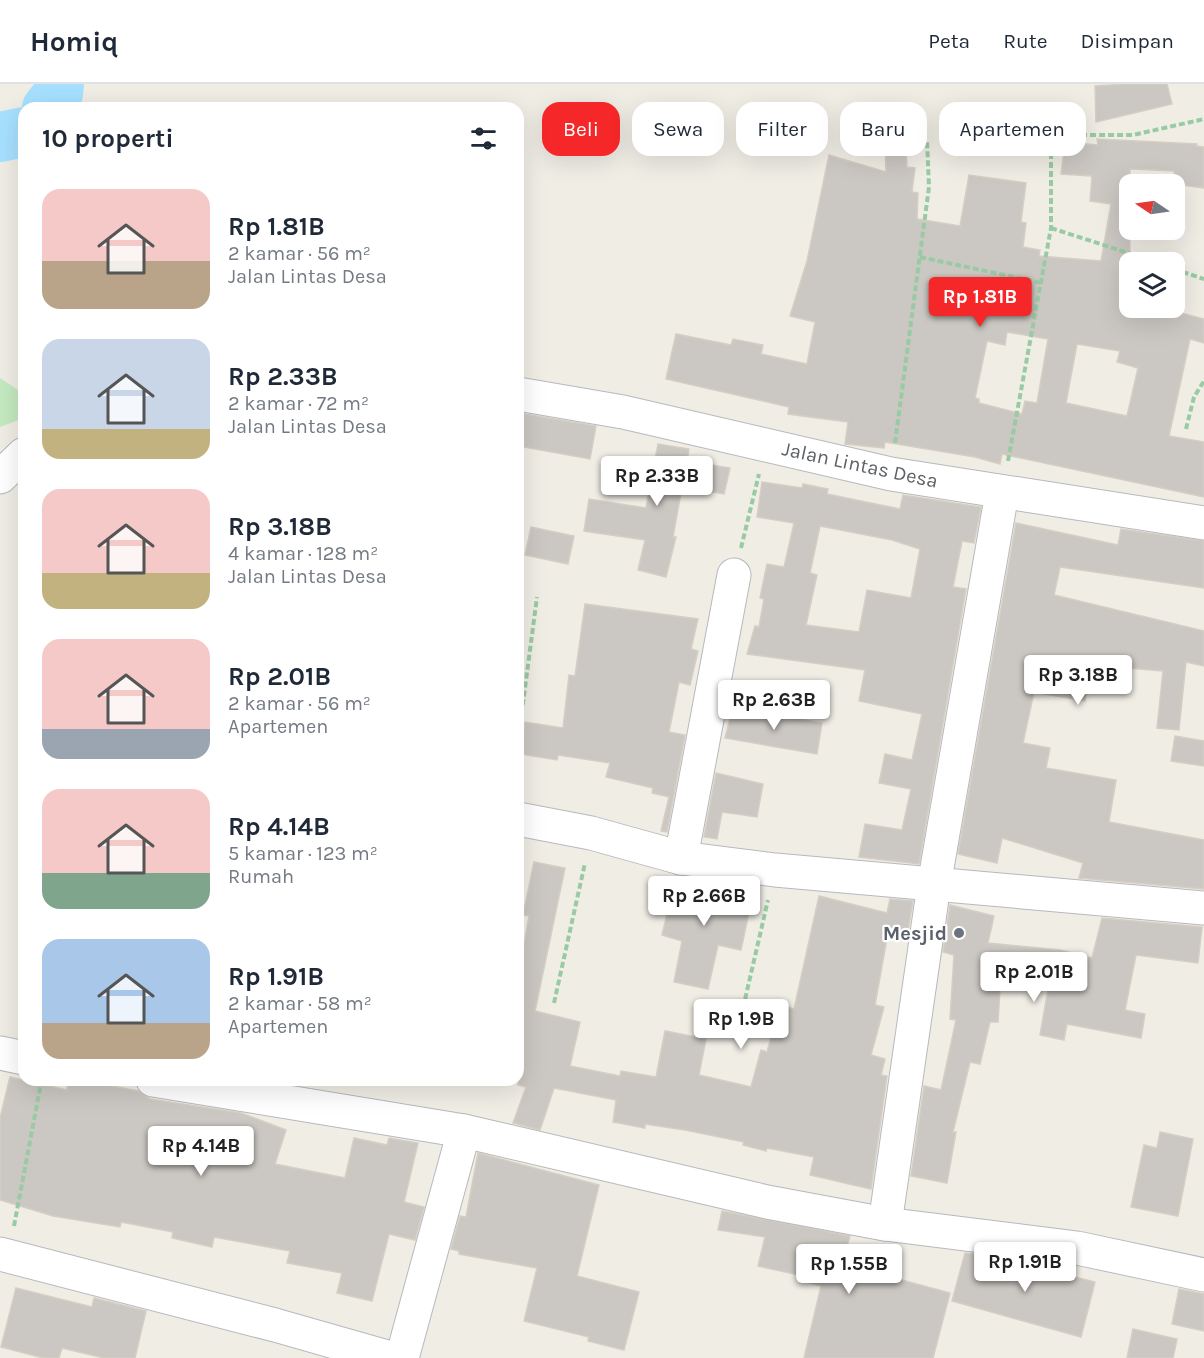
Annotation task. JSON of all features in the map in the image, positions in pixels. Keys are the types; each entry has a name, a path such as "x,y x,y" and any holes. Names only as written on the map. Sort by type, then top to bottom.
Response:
{"street":[{"name":"Jalan Lintas Desa","path":"524,395 623,412 891,474 1204,524"},
{"path":"0,477 18,459"},
{"path":"885,1224 934,885 1002,493"},
{"path":"681,858 734,575"},
{"path":"524,820 591,833 681,858 775,870 1204,908"},
{"path":"0,1053 18,1057"},
{"path":"190,1086 464,1131 766,1202 885,1224 1077,1248 1204,1275"},
{"path":"402,1358 464,1131"},
{"path":"4,1255 275,1325 391,1358"}],"path":[{"path":"1002,493 1051,228 1051,135 1133,135 1204,119"},
{"path":"891,474 929,187 927,140"},
{"path":"1051,228 1125,252"},
{"path":"920,257 1042,283"},
{"path":"1185,273 1204,279"},
{"path":"1186,429 1194,397 1204,381"},
{"path":"734,575 766,444"},
{"path":"524,696 537,597"},
{"path":"554,1003 591,833"},
{"path":"737,1034 775,870"},
{"path":"4,1255 40,1086"}],"green space":[{"path":"0,378 18,390 18,420 0,427"}],"building":[{"path":"1167,84 1172,104 1096,122 1095,86"},
{"path":"1097,139 1197,144 1196,146 1204,147 1204,188 1185,185 1185,174 1174,174 1174,171 1130,169 1130,174 1119,174 1119,240 1130,240 1130,252 1119,252 1119,318 1185,318 1185,314 1204,319 1204,343 1190,339 1169,436 1204,442 1204,497 1002,454 1000,464 975,457 885,442 884,448 845,444 848,422 788,414 789,407 666,379 676,334 731,345 733,339 763,345 761,354 807,364 815,322 790,316 807,261 829,155 886,172 885,156 907,156 907,167 915,168 912,192 918,193 917,219 960,226 969,175 1026,183 1021,222 1026,223 1023,247 1040,250 1039,256 1101,261 1111,204 1090,201 1092,176 1061,174 1063,156 1086,156 1086,144 1098,145","holes":["1007,332 1048,339 1037,403 1025,401 1022,414 979,403 979,399 975,398 987,341 1005,345","1077,344 1120,351 1117,362 1138,368 1127,416 1066,403"]},
{"path":"524,414 596,426 590,459 524,447"},
{"path":"658,444 689,449 687,461 730,468 724,494 682,487 673,537 676,537 666,577 638,570 645,540 584,531 589,499 646,508"},
{"path":"762,482 802,488 803,484 828,489 827,494 900,509 903,495 981,507 974,543 962,541 953,587 966,589 919,864 859,857 865,824 902,830 911,789 879,783 885,754 912,760 922,714 859,701 865,670 747,654 755,626 759,627 764,599 760,598 767,564 784,567 794,523 757,517","holes":["820,526 892,540 920,549 911,598 867,590 859,632 806,625 817,575 810,573"]},
{"path":"1016,523 1118,545 1121,529 1204,541 1204,588 1060,567 1054,595 1204,631 1204,666 1186,662 1179,730 1157,728 1163,671 1090,665 1085,701 1034,692 1023,743 1050,748 1046,768 1116,780 1109,822 1204,840 1204,889 1079,878 1083,863 1002,838 997,863 958,854"},
{"path":"531,527 574,536 568,564 525,555"},
{"path":"585,604 698,619 691,649 698,651 690,685 679,682 669,732 685,735 667,832 661,831 669,797 652,793 653,788 606,777 610,763 558,755 557,760 524,755 525,722 563,728 569,675 575,676"},
{"path":"733,707 822,723 817,754 725,738"},
{"path":"1175,736 1204,741 1204,766 1171,761"},
{"path":"716,773 763,784 757,817 722,812 717,839 704,837"},
{"path":"534,862 565,868 535,1011 580,1022 570,1066 620,1076 621,1071 656,1077 665,1031 706,1039 699,1075 751,1087 761,1050 767,1052 780,1005 794,1009 819,896 887,913 890,899 913,901 908,931 889,927 875,1005 884,1007 871,1055 885,1059 881,1075 887,1076 871,1189 810,1175 814,1157 767,1148 766,1151 743,1145 744,1142 685,1130 645,1124 645,1128 613,1122 616,1100 554,1088 540,1130 513,1123 526,1087 522,1086 524,1086 524,945 529,916 524,915"},
{"path":"676,876 718,882 716,891 752,898 741,950 718,945 708,989 674,982 682,941 662,935"},
{"path":"950,905 994,916 988,943 1060,950 1092,958 1102,918 1202,927 1198,963 1136,955 1125,1010 1145,1014 1141,1038 1067,1024 1064,1040 1040,1035 1050,978 1001,973 998,1022 990,1022 980,1064 970,1062 953,1132 956,1132 947,1183 911,1176 924,1086 941,1090 956,1020 950,1019 954,955 943,952"},
{"path":"10,1077 18,1079 18,1086 49,1086 67,1090 67,1086 112,1086 138,1091 150,1099 241,1113 286,1130 275,1164 345,1178 354,1138 387,1145 389,1138 418,1143 404,1202 424,1207 415,1240 389,1234 372,1301 337,1293 342,1273 287,1263 290,1251 214,1237 212,1247 172,1238 173,1232 121,1222 120,1227 53,1216 0,1200 0,1118"},
{"path":"1160,1132 1193,1139 1178,1216 1131,1207 1144,1145 1157,1148"},
{"path":"478,1153 599,1185 577,1276 639,1292 624,1350 588,1341 589,1337 524,1321 537,1268 459,1254 459,1251 451,1249 460,1216 466,1217"},
{"path":"722,1211 850,1236 843,1261 899,1273 898,1279 950,1293 933,1358 804,1358 821,1286 807,1282 808,1277 758,1266 765,1237 718,1230"},
{"path":"965,1253 996,1257 1095,1282 1081,1337 952,1301"},
{"path":"16,1288 92,1307 94,1298 146,1311 135,1358 104,1358 62,1348 59,1358 43,1358 1,1347"},
{"path":"1179,1289 1204,1294 1204,1331 1172,1324"},
{"path":"1133,1329 1177,1339 1173,1358 1127,1358"}],"waterway":[{"path":"52,102 58,94 59,84"},
{"path":"0,137 18,133"}],"place":[{"name":"Mesjid","path":"959,933"}]}
